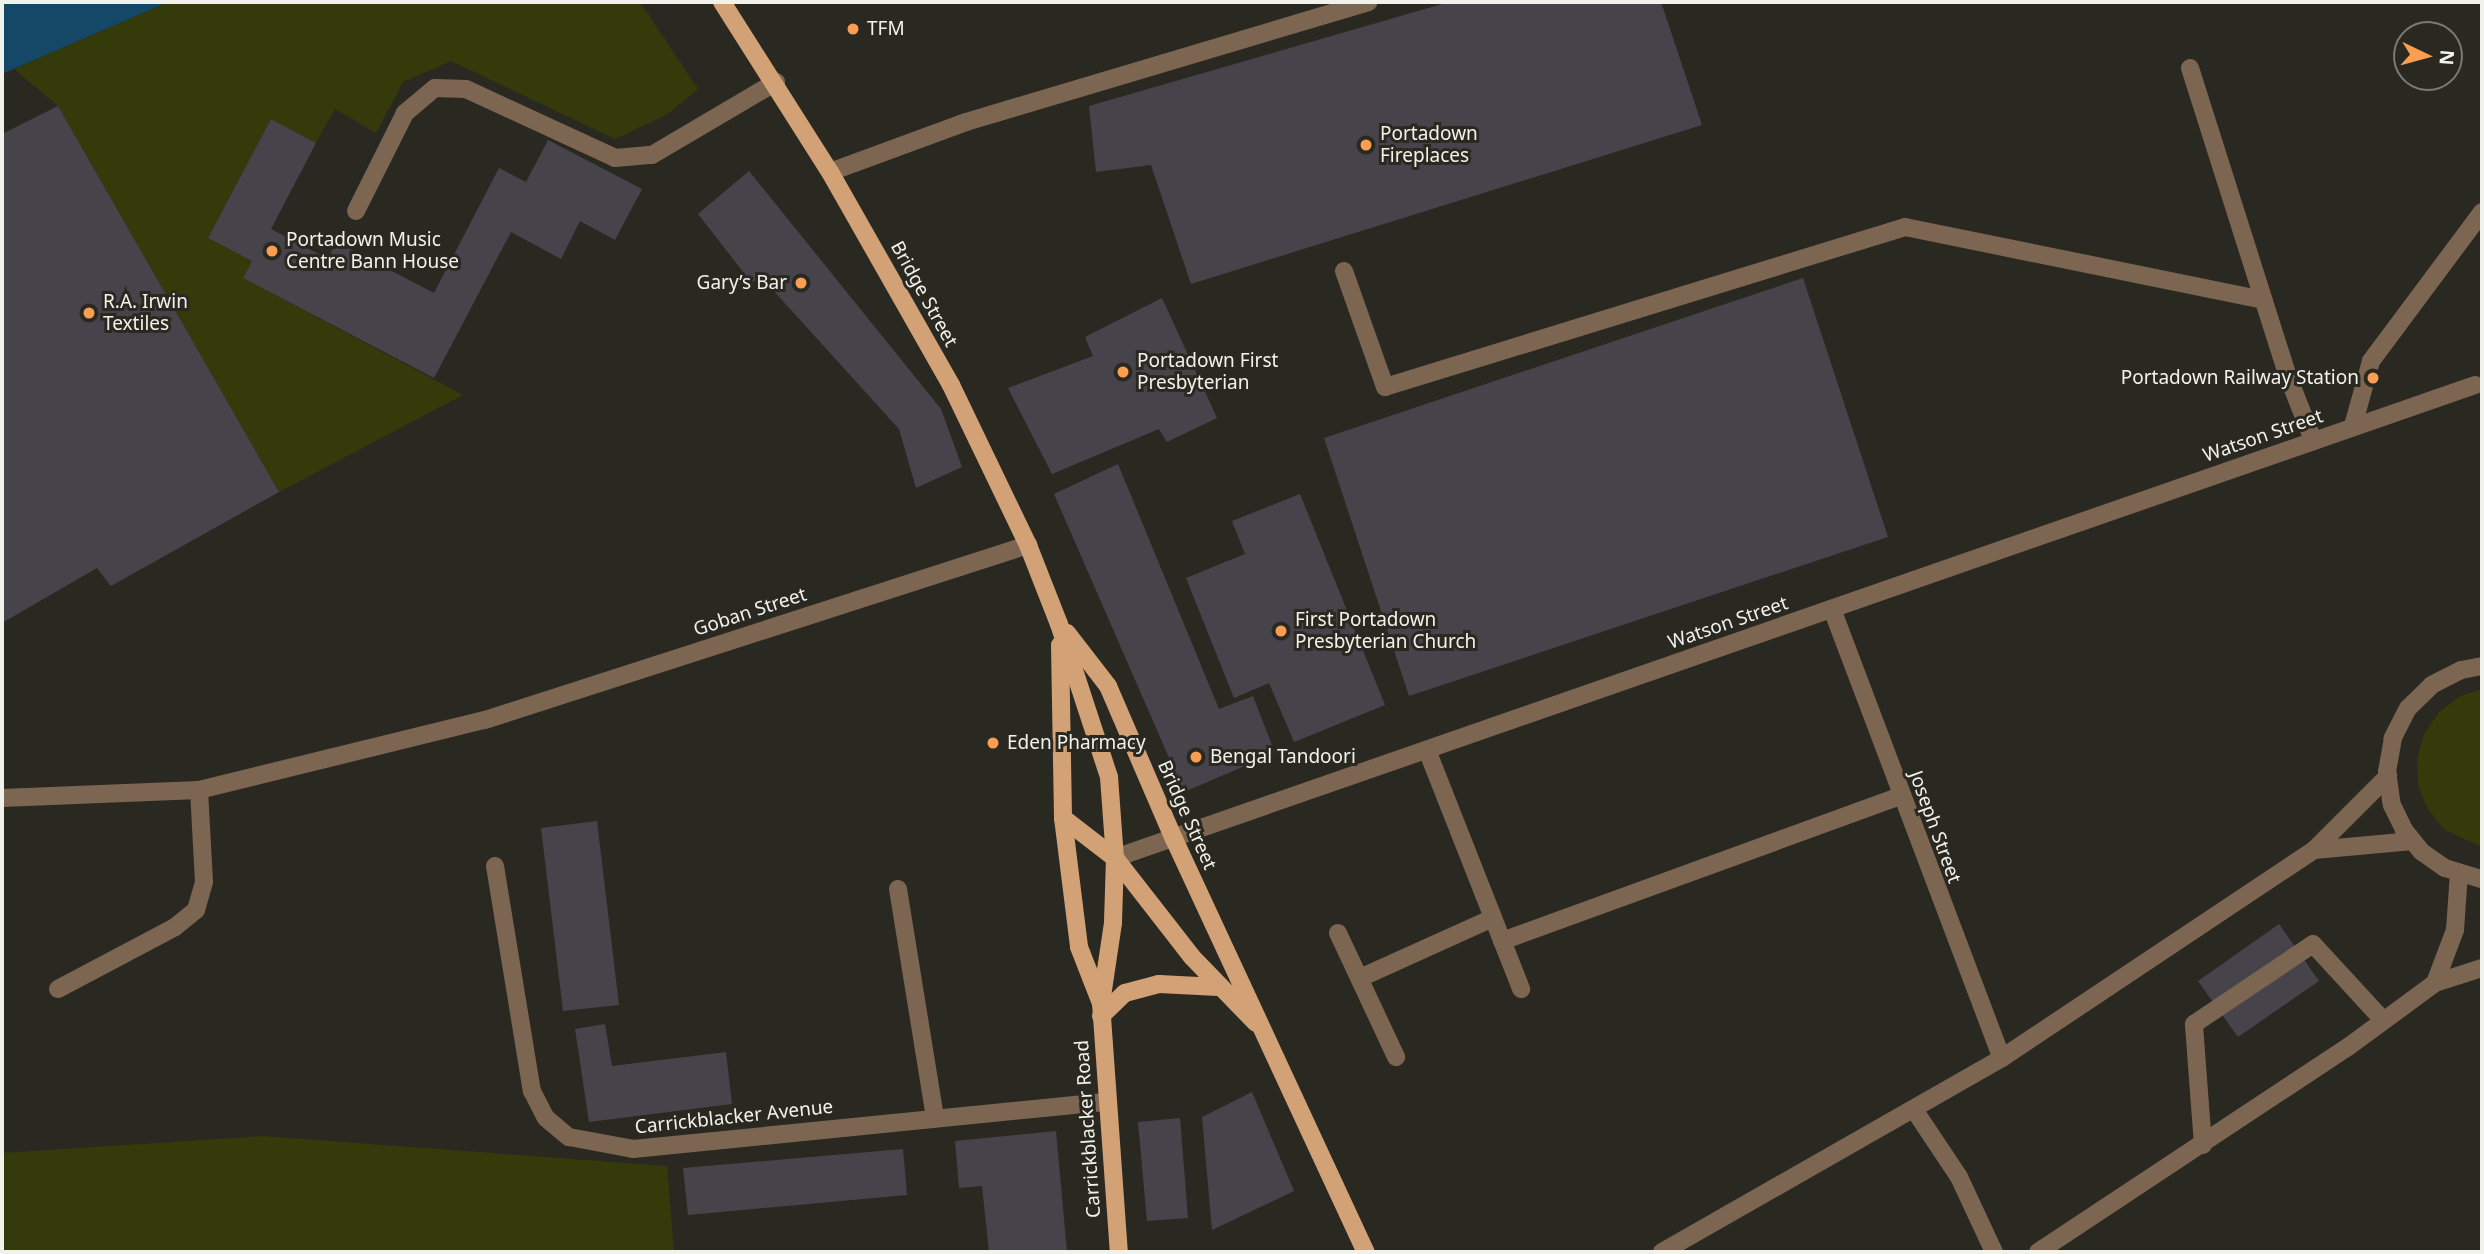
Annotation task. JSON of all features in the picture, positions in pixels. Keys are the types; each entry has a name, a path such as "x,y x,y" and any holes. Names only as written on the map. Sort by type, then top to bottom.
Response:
{"main road":[{"name":"Bridge Street","path":"722,2 776,82 830,172 951,385 1028,545 1059,624 1109,777 1115,858"},
{"name":"Bridge Street","path":"1059,624 1063,818 1115,858 1218,987 1264,1030"},
{"name":"Bridge Street","path":"1059,624 1108,686 1174,839 1366,1252"},
{"name":"Carrickblacker Road","path":"1063,818 1079,947 1101,1009"},
{"name":"Carrickblacker Road","path":"1115,858 1113,923 1101,1009 1119,1252"},
{"path":"1101,1009 1125,993 1148,987 1218,987"}],"street":[{"path":"830,172 966,122 1369,2"},
{"path":"2190,68 2264,300 2313,440"},
{"path":"356,211 405,113 435,88 466,89 615,158 652,155 776,82"},
{"path":"2353,426 2371,361 2482,212"},
{"path":"1344,271 1385,387 1905,227 2264,300"},
{"name":"Watson Street","path":"1115,858 2474,385"},
{"name":"Goban Street","path":"2,798 199,790 485,720 1028,545"},
{"name":"Joseph Street","path":"1832,609 2002,1058"},
{"path":"2482,666 2461,670 2432,685 2408,708 2393,738 2388,776 2392,805 2422,852 2459,873 2482,879"},
{"path":"1427,750 1521,989"},
{"path":"1662,1252 1915,1111 2002,1058 2314,850 2388,776"},
{"path":"58,989 175,927 196,910 204,882 199,790"},
{"path":"1502,941 1901,796"},
{"path":"2314,850 2413,841"},
{"name":"Carrickblacker Avenue","path":"495,866 532,1091 546,1118 569,1137 633,1149 1107,1102"},
{"path":"2435,983 2455,930 2459,873"},
{"path":"898,889 935,1118"},
{"path":"1360,978 1493,918"},
{"path":"1338,933 1396,1057"},
{"path":"2203,1145 2194,1024 2313,944 2384,1020"},
{"path":"2038,1252 2203,1145 2435,983 2482,968"},
{"path":"1915,1111 1959,1177 1994,1252"}],"green space":[{"path":"168,2 640,2 698,89 666,115 615,139 451,61 403,82 376,133 335,109 316,143 271,119 208,238 252,261 243,278 463,395 279,492 58,106 14,69"},
{"path":"2482,689 2482,847 2445,830 2428,810 2418,785 2417,759 2424,734 2439,712 2460,696"},
{"path":"262,1136 667,1166 674,1252 2,1252 2,1153"}],"water":[{"path":"2,2 168,2 2,74"}],"building":[{"name":"Portadown Fireplaces","path":"1449,2 1661,2 1702,125 1191,284 1151,165 1096,172 1089,106"},
{"name":"R.A. Irwin Textiles","path":"58,106 279,492 111,586 97,568 2,623 2,134"},
{"name":"Portadown Music Centre Bann House","path":"271,119 316,143 271,229 328,259 336,242 434,293 499,168 526,182 548,140 642,189 615,240 580,221 561,259 511,232 434,378 243,278 252,261 208,238"},
{"path":"749,171 941,409 962,467 916,488 899,429 762,278 751,282 698,214"},
{"path":"1803,278 1888,537 1409,696 1324,438"},
{"name":"Portadown First Presbyterian","path":"1162,298 1217,418 1167,442 1159,429 1052,474 1008,388 1093,356 1085,337"},
{"path":"1118,464 1219,709 1253,696 1275,753 1184,792 1054,494"},
{"name":"First Portadown Presbyterian Church","path":"1300,494 1385,705 1294,742 1269,683 1234,698 1186,578 1245,554 1232,521"},
{"path":"597,821 619,1005 563,1011 541,828"},
{"path":"2279,924 2319,981 2238,1037 2198,981"},
{"path":"605,1024 612,1066 726,1052 732,1104 589,1122 575,1029"},
{"path":"1252,1092 1294,1191 1212,1230 1202,1117"},
{"path":"1180,1118 1188,1218 1147,1221 1138,1122"},
{"path":"1056,1131 1067,1252 989,1252 982,1186 959,1188 955,1141"},
{"path":"903,1149 907,1195 688,1215 683,1168"}],"place":[{"name":"TFM","path":"853,29"},
{"name":"Portadown Fireplaces","path":"1366,145"},
{"name":"Portadown Music Centre Bann House","path":"272,251"},
{"name":"Gary’s Bar","path":"801,283"},
{"name":"R.A. Irwin Textiles","path":"89,313"},
{"name":"Portadown First Presbyterian","path":"1123,372"},
{"name":"Portadown Railway Station","path":"2373,378"},
{"name":"First Portadown Presbyterian Church","path":"1281,631"},
{"name":"Eden Pharmacy","path":"993,743"},
{"name":"Bengal Tandoori","path":"1196,757"}]}
